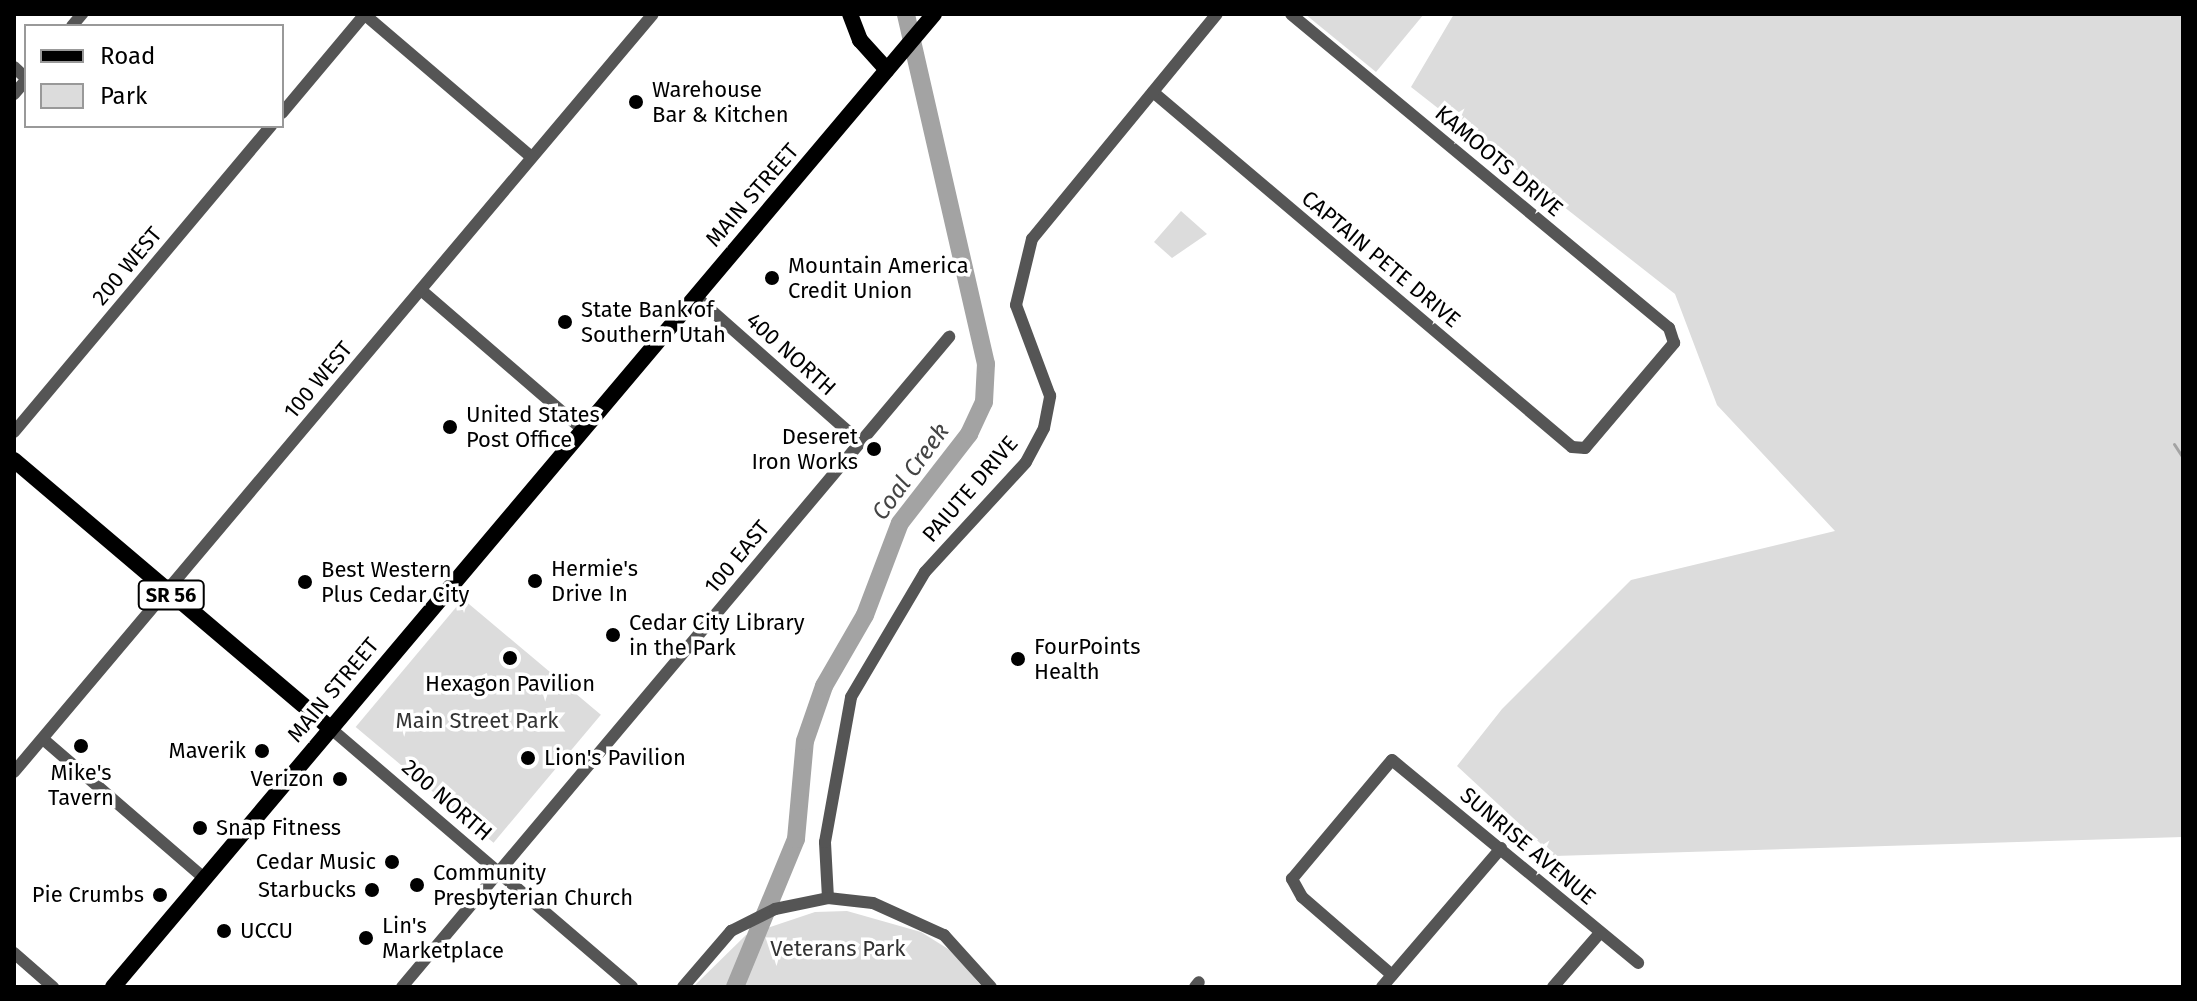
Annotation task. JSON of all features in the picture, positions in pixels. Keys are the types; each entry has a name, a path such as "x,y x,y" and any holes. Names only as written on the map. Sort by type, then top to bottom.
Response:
{"main road":[{"path":"850,14 860,40 887,70"},
{"name":"MAIN STREET","path":"113,987 329,727 934,14"},
{"name":"200 NORTH","path":"14,460 329,727"}],"street":[{"path":"284,111 365,14 530,156"},
{"name":"100 WEST","path":"14,772 421,290 530,156 653,14"},
{"name":"KAMOOTS DRIVE","path":"1291,14 1669,328 1674,343 1585,448"},
{"name":"PAIUTE DRIVE","path":"828,898 825,842 851,697 925,572 1026,462 1044,428 1050,396 1016,305 1032,239 1212,16"},
{"name":"CAPTAIN PETE DRIVE","path":"1153,92 1572,447 1585,448"},
{"name":"200 WEST","path":"14,432 269,128"},
{"path":"421,290 582,429"},
{"name":"400 NORTH","path":"695,296 860,442"},
{"name":"100 EAST","path":"402,987 949,337"},
{"name":"200 NORTH","path":"329,727 632,987"},
{"path":"43,739 204,878"},
{"name":"SUNRISE AVENUE","path":"1392,975 1302,897 1292,879 1304,860 1392,760 1638,963"},
{"path":"1382,987 1501,848"},
{"path":"685,984 731,931 803,902 828,898 873,903 944,935 991,987"},
{"path":"1553,987 1600,933"},
{"path":"14,953 53,987"}],"green space":[{"path":"1305,14 1424,14 1376,72"},
{"path":"1454,14 2183,14 2183,837 1554,856 1457,766 1502,709 1631,580 1835,531 1717,405 1675,294 1411,87"},
{"path":"1181,211 1207,234 1172,258 1154,242"},
{"name":"Main Street Park","path":"463,599 601,715 494,843 356,727"},
{"name":"Veterans Park","path":"847,911 921,932 953,952 982,987 693,987 746,935 815,912"}],"waterway":[{"name":"Coal Creek","path":"735,987 796,839 805,741 824,686 865,615 900,523 969,434 984,402 986,364 906,14"},
{"path":"2174,444 2183,458"}],"place":[{"name":"Warehouse Bar & Kitchen","path":"636,102"},
{"name":"Mountain America Credit Union","path":"772,278"},
{"name":"State Bank of Southern Utah","path":"565,322"},
{"name":"United States Post Office","path":"450,427"},
{"name":"Deseret Iron Works","path":"874,449"},
{"name":"Hermie's Drive In","path":"535,581"},
{"name":"Best Western Plus Cedar City","path":"305,582"},
{"name":"Cedar City Library in the Park","path":"613,635"},
{"name":"Hexagon Pavilion","path":"510,658"},
{"name":"FourPoints Health","path":"1018,659"},
{"name":"Mike's Tavern","path":"81,746"},
{"name":"Maverik","path":"262,751"},
{"name":"Lion's Pavilion","path":"528,758"},
{"name":"Verizon","path":"340,779"},
{"name":"Snap Fitness","path":"200,828"},
{"name":"Cedar Music","path":"392,862"},
{"name":"Community Presbyterian Church","path":"417,885"},
{"name":"Starbucks","path":"372,890"},
{"name":"Pie Crumbs","path":"160,895"},
{"name":"UCCU","path":"224,931"},
{"name":"Lin's Marketplace","path":"366,938"}]}
